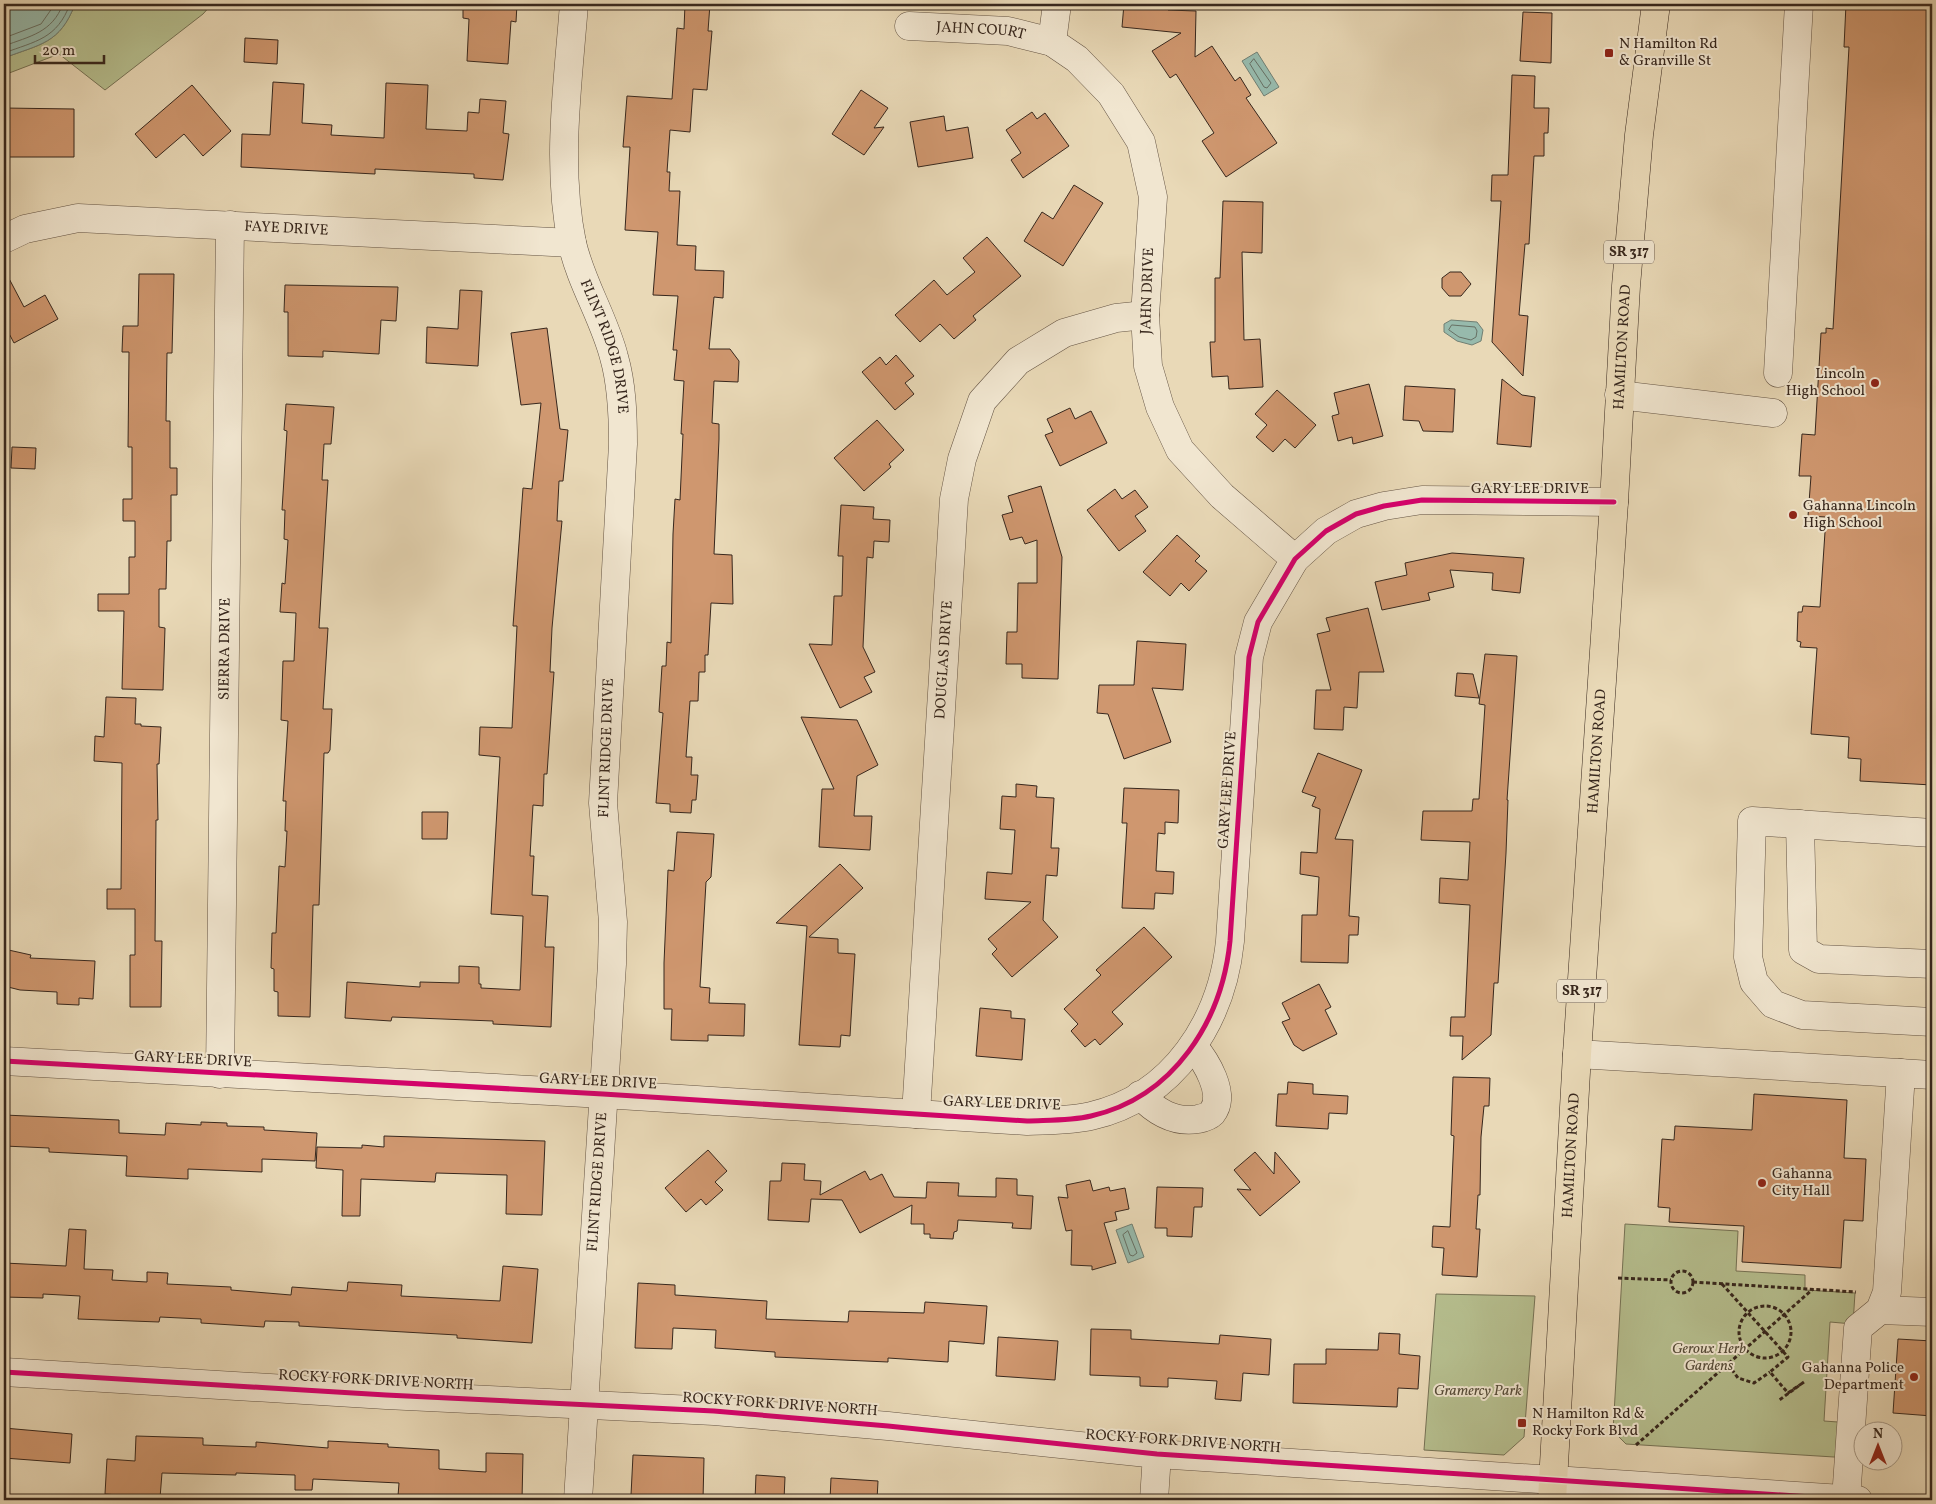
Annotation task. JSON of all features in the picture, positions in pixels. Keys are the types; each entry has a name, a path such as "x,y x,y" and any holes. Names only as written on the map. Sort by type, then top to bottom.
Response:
{"main road":[{"name":"HAMILTON ROAD","path":"1553,1491 1577,1054 1614,502 1619,395 1639,135 1656,4"}],"street":[{"name":"FLINT RIDGE DRIVE","path":"574,4 564,150 566,202 572,243 579,267 614,357 622,408 622,497 603,803 613,922 578,1500"},
{"path":"1052,42 1056,4"},
{"path":"1778,372 1799,4"},
{"name":"JAHN COURT","path":"909,26 1008,31 1052,42"},
{"name":"JAHN DRIVE","path":"1052,42 1077,59 1111,94 1140,142 1153,197 1145,315 1148,366 1160,407 1180,450 1222,496 1295,560"},
{"name":"FAYE DRIVE","path":"4,239 26,229 78,218 572,243"},
{"name":"SIERRA DRIVE","path":"220,1074 230,225"},
{"name":"DOUGLAS DRIVE","path":"916,1114 954,499 962,459 982,402 1018,361 1064,332 1116,318 1145,315"},
{"path":"1619,395 1773,412"},
{"name":"GARY LEE DRIVE","path":"4,1060 220,1074 603,1094 1027,1121 1061,1120 1091,1116 1119,1106 1140,1095 1173,1069 1193,1046 1207,1025 1220,996 1228,968 1249,656 1258,622 1295,560 1326,531 1356,514 1384,506 1422,500 1614,502"},
{"path":"1932,833 1752,821 1748,957 1754,982 1773,1004 1802,1015 1932,1022"},
{"path":"1800,824 1803,950 1818,959 1932,964"},
{"path":"1140,1095 1149,1105 1173,1118 1188,1121 1205,1118 1212,1113 1216,1100 1213,1079 1209,1067 1193,1046"},
{"path":"1577,1054 1932,1075"},
{"path":"1836,1499 1858,1328 1880,1310 1887,1292 1901,1073"},
{"path":"1880,1310 1932,1312"},
{"name":"ROCKY FORK DRIVE NORTH","path":"4,1372 753,1414 1553,1491 1836,1499"},
{"path":"1154,1500 1157,1454"}],"path":[{"path":"1684,1271 1691,1275 1693,1282 1688,1291 1682,1293 1672,1288 1671,1280 1676,1272 1684,1271"},
{"path":"1618,1278 1671,1280"},
{"path":"1693,1282 1856,1292"},
{"path":"1722,1284 1788,1357 1754,1383 1738,1378 1728,1364"},
{"path":"1636,1445 1813,1289"},
{"path":"1761,1307 1770,1307 1784,1315 1791,1332 1790,1341 1782,1351 1771,1358 1763,1358 1755,1356 1745,1349 1739,1329 1748,1312 1761,1307"},
{"path":"1770,1372 1788,1393 1804,1382 1778,1401"}],"green space":[{"path":"75,4 212,4 203,14 105,90 59,54 4,75 4,58 47,41 55,35 63,27"},
{"name":"Geroux Herb Gardens","path":"1625,1224 1738,1231 1736,1271 1805,1275 1805,1290 1855,1293 1853,1324 1830,1322 1824,1421 1852,1423 1850,1458 1626,1444 1613,1431"},
{"name":"Gramercy Park","path":"1436,1294 1535,1296 1524,1437 1504,1455 1424,1450"}],"water":[{"path":"4,4 75,4 63,27 55,35 47,41 4,58"},
{"path":"1257,52 1279,87 1264,96 1242,61"},
{"path":"1451,320 1477,322 1483,330 1481,341 1472,345 1457,341 1444,332 1444,324"},
{"path":"1132,1224 1144,1257 1128,1263 1116,1230"}],"building":[{"path":"463,4 517,4 516,22 511,21 508,64 467,61 469,19 463,18"},
{"path":"685,4 710,4 708,31 712,31 707,90 693,89 690,132 670,130 667,172 670,172 669,191 680,191 677,245 696,246 695,270 724,271 723,298 714,297 709,349 730,349 739,361 738,382 714,381 712,423 719,424 719,439 714,554 732,555 733,604 711,603 708,655 705,655 705,672 699,672 698,701 690,701 686,757 692,757 691,775 698,775 696,800 692,800 691,813 670,812 670,804 656,803 663,713 659,712 662,666 666,666 667,642 671,643 675,499 680,500 683,434 681,434 684,381 674,380 677,350 673,350 678,296 653,295 658,232 625,230 630,147 623,147 627,96 672,99 677,28 684,29"},
{"path":"1124,4 1168,4 1168,10 1196,11 1195,57 1212,46 1235,81 1240,77 1251,95 1246,98 1277,143 1226,177 1202,141 1214,133 1176,74 1170,78 1152,51 1181,33 1122,27"},
{"name":"Lincoln High School","path":"1846,4 1932,4 1932,785 1860,781 1861,759 1848,758 1849,737 1811,734 1817,648 1800,647 1801,642 1797,641 1798,612 1802,612 1803,606 1820,607 1826,517 1808,516 1811,476 1799,476 1802,434 1815,435 1821,333 1826,333 1826,328 1833,329 1849,47 1844,47"},
{"path":"1523,12 1552,13 1551,63 1520,61"},
{"path":"245,38 278,40 277,64 244,62"},
{"path":"1512,75 1535,76 1534,108 1549,108 1548,133 1544,133 1544,156 1534,156 1529,244 1525,244 1519,315 1528,316 1523,376 1492,342 1501,201 1491,201 1492,175 1508,175"},
{"path":"273,82 304,84 302,123 332,125 331,135 384,138 386,83 428,85 426,129 467,131 468,112 479,113 480,99 506,101 503,133 509,134 503,180 474,178 474,174 375,169 375,174 241,167 242,134 270,135"},
{"path":"192,85 231,131 203,156 184,134 156,158 135,134"},
{"path":"861,90 888,108 874,128 884,127 864,155 832,134"},
{"path":"4,108 74,109 74,157 4,157"},
{"path":"1032,112 1037,119 1045,113 1069,146 1023,178 1011,160 1021,153 1006,130"},
{"path":"944,116 946,131 968,127 973,158 918,167 910,122"},
{"path":"1074,185 1103,203 1063,266 1024,241 1042,212 1053,219"},
{"path":"1223,201 1263,202 1262,253 1242,252 1244,340 1260,339 1263,387 1229,389 1228,376 1212,377 1210,342 1215,342 1215,278 1220,278"},
{"path":"987,237 1021,276 973,316 976,320 954,339 940,324 920,342 895,315 934,280 947,295 975,272 963,258"},
{"path":"4,269 24,307 45,295 58,319 14,343 4,324"},
{"path":"1450,272 1461,272 1471,284 1461,296 1449,296 1442,288 1442,278"},
{"path":"139,274 174,274 172,353 167,353 166,421 170,421 170,468 177,468 177,495 171,495 171,541 167,541 166,589 159,589 159,627 165,628 163,690 122,689 124,611 98,611 98,594 129,594 129,557 135,557 135,521 123,521 123,499 132,499 132,447 128,447 129,352 122,352 123,326 138,326"},
{"path":"285,285 398,287 396,321 381,320 379,354 323,351 323,357 288,356 288,312 284,312"},
{"path":"460,290 482,291 478,366 426,363 427,327 458,329"},
{"path":"547,328 560,429 568,430 563,481 559,481 557,521 562,521 552,628 550,672 554,672 547,774 544,774 543,806 533,805 530,856 534,856 532,895 548,896 545,947 554,947 551,1027 493,1024 493,1021 392,1017 391,1021 345,1018 347,982 420,987 420,982 459,983 459,966 479,967 479,984 481,984 481,988 520,990 523,916 491,914 500,757 479,755 480,727 512,728 517,626 513,626 523,488 532,489 541,403 521,405 511,333"},
{"path":"896,355 914,376 905,383 914,394 895,410 862,372 880,357 886,365"},
{"path":"1502,379 1522,395 1535,397 1531,447 1497,444"},
{"path":"1369,384 1383,436 1353,444 1352,437 1338,441 1332,416 1339,414 1334,393"},
{"path":"1405,386 1455,389 1453,432 1423,431 1419,421 1403,420"},
{"path":"1277,390 1316,425 1295,448 1285,439 1273,452 1256,437 1267,425 1255,414"},
{"path":"286,404 334,407 331,444 324,444 322,480 328,480 319,628 328,628 323,709 332,709 330,750 328,753 324,753 319,905 313,905 310,1017 278,1016 278,992 274,991 274,969 271,968 272,933 276,933 279,866 285,867 287,831 285,831 286,801 283,801 288,721 281,720 283,661 294,661 296,613 280,612 282,583 285,584 288,540 284,539 285,510 282,510 287,431 284,430"},
{"path":"1070,408 1075,419 1091,411 1107,443 1060,466 1045,435 1053,432 1047,419"},
{"path":"877,420 904,450 889,464 891,467 864,491 834,458"},
{"path":"12,447 36,448 35,469 11,468"},
{"path":"1041,486 1062,557 1058,679 1022,678 1022,664 1006,664 1007,632 1017,632 1018,583 1037,583 1037,540 1025,544 1022,537 1010,540 1002,515 1013,512 1008,496"},
{"path":"1115,489 1122,499 1135,490 1148,507 1135,516 1146,531 1119,551 1087,510"},
{"path":"841,505 874,507 873,519 890,520 889,542 874,541 873,558 867,557 863,647 875,672 864,677 872,692 840,708 809,644 832,645 834,596 842,596 843,556 838,556"},
{"path":"1177,535 1200,556 1195,561 1207,571 1189,591 1181,583 1170,596 1143,572"},
{"path":"1452,553 1524,558 1520,593 1492,590 1493,573 1450,570 1454,587 1428,593 1430,600 1382,610 1375,582 1407,575 1405,563"},
{"path":"1368,608 1384,672 1359,672 1357,708 1344,707 1343,730 1314,729 1316,690 1331,690 1317,634 1330,631 1326,618"},
{"path":"1137,641 1186,644 1183,690 1152,688 1171,742 1124,759 1108,714 1097,713 1099,685 1134,685"},
{"path":"1485,654 1517,656 1507,800 1506,853 1498,983 1494,983 1491,1035 1462,1060 1463,1036 1450,1036 1451,1017 1465,1017 1470,905 1439,903 1440,878 1468,880 1470,842 1421,840 1423,811 1472,811 1473,799 1479,799 1485,705 1479,704"},
{"path":"1457,673 1473,674 1479,698 1455,696"},
{"path":"106,697 136,698 135,724 161,727 159,764 157,764 158,820 156,820 155,941 162,941 161,1007 130,1007 130,955 135,955 135,909 107,909 107,889 121,889 122,763 94,761 95,736 104,737"},
{"path":"801,717 857,720 878,765 857,776 854,816 872,816 870,850 819,847 822,789 834,789"},
{"path":"1318,753 1362,770 1335,839 1353,840 1349,916 1359,917 1358,935 1349,935 1348,963 1301,962 1302,915 1317,915 1319,877 1300,874 1301,852 1317,853 1320,809 1312,806 1316,797 1302,792"},
{"path":"1016,784 1037,786 1036,797 1054,798 1051,848 1059,848 1057,876 1046,875 1043,920 1058,937 1012,977 992,954 997,949 988,939 1031,902 985,899 987,872 1012,874 1015,830 1000,829 1002,796 1016,797"},
{"path":"1124,788 1179,790 1178,823 1165,822 1165,834 1158,833 1156,871 1174,872 1173,894 1155,893 1154,909 1122,908 1127,823 1122,823"},
{"path":"422,812 448,812 447,839 422,839"},
{"path":"677,832 714,834 711,877 706,882 700,987 710,988 709,1003 745,1004 744,1036 708,1035 708,1041 671,1040 672,1009 664,1009 664,963 668,870 674,871"},
{"path":"840,864 863,888 809,937 838,939 838,953 855,954 850,1036 841,1035 840,1047 799,1045 807,926 776,923"},
{"path":"1144,927 1172,957 1112,1012 1123,1024 1100,1045 1095,1039 1085,1047 1071,1031 1078,1024 1064,1009 1101,975 1096,970"},
{"path":"4,949 31,955 30,958 95,961 93,999 79,998 79,1005 57,1004 57,992 20,990 4,986"},
{"path":"1319,984 1331,1007 1325,1010 1337,1034 1303,1051 1294,1045 1282,1022 1290,1019 1282,1003"},
{"path":"980,1008 1011,1011 1011,1018 1025,1019 1022,1060 976,1056"},
{"path":"1453,1077 1490,1078 1489,1106 1484,1106 1481,1137 1480,1195 1478,1195 1476,1229 1480,1229 1477,1277 1442,1275 1444,1248 1432,1247 1433,1226 1450,1227 1454,1136 1451,1135"},
{"path":"1288,1082 1313,1084 1313,1094 1348,1096 1347,1114 1329,1113 1328,1129 1276,1126 1278,1094 1287,1094"},
{"name":"Gahanna City Hall","path":"1754,1094 1847,1100 1844,1158 1866,1159 1863,1221 1844,1220 1841,1268 1742,1262 1744,1226 1669,1222 1670,1208 1658,1207 1662,1139 1674,1140 1675,1126 1752,1130"},
{"path":"4,1115 119,1120 119,1133 165,1135 166,1123 201,1125 201,1122 227,1123 227,1126 264,1127 264,1130 317,1133 315,1161 262,1159 262,1172 188,1169 188,1179 126,1176 127,1156 49,1152 49,1148 4,1146"},
{"path":"384,1136 545,1141 542,1215 506,1214 507,1175 436,1173 435,1182 361,1179 360,1216 342,1216 343,1170 316,1168 317,1147 362,1148 362,1145 384,1147"},
{"path":"708,1150 727,1171 715,1182 723,1190 706,1205 701,1199 686,1212 665,1188"},
{"path":"1255,1152 1274,1174 1275,1152 1300,1182 1260,1216 1237,1189 1251,1190 1234,1170"},
{"path":"782,1163 805,1164 804,1180 821,1181 820,1195 865,1171 870,1180 882,1174 894,1197 926,1198 927,1182 959,1183 958,1196 996,1197 996,1178 1017,1179 1017,1195 1033,1196 1031,1229 1012,1228 1013,1223 958,1220 957,1231 954,1232 953,1239 930,1238 930,1234 924,1234 924,1224 911,1224 912,1205 860,1233 842,1200 811,1199 809,1222 768,1220 770,1181 781,1181"},
{"path":"1090,1180 1093,1191 1109,1187 1110,1191 1125,1188 1129,1209 1115,1212 1117,1220 1104,1223 1116,1263 1092,1270 1092,1266 1071,1265 1072,1230 1066,1231 1058,1197 1068,1198 1066,1185"},
{"path":"1157,1187 1203,1188 1202,1207 1194,1207 1192,1237 1167,1236 1167,1228 1155,1228"},
{"path":"69,1229 86,1230 84,1269 113,1270 112,1280 147,1282 147,1272 168,1273 167,1284 231,1287 231,1290 291,1295 292,1287 347,1291 348,1282 402,1285 401,1296 500,1301 503,1266 538,1269 532,1343 457,1338 457,1335 299,1326 299,1322 265,1321 264,1327 201,1323 201,1319 160,1317 159,1322 78,1319 80,1296 43,1294 43,1298 4,1297 4,1263 66,1266"},
{"path":"638,1283 675,1285 675,1295 767,1301 766,1319 848,1322 849,1311 924,1313 925,1302 987,1306 984,1344 949,1341 948,1362 888,1358 888,1362 775,1357 775,1352 715,1348 716,1330 673,1328 672,1349 635,1348"},
{"path":"1091,1329 1131,1330 1131,1339 1219,1344 1220,1335 1271,1339 1269,1375 1243,1373 1241,1401 1215,1399 1217,1381 1168,1378 1168,1387 1140,1386 1140,1377 1090,1375"},
{"path":"1379,1333 1400,1334 1399,1354 1420,1356 1418,1389 1398,1388 1397,1407 1293,1403 1294,1364 1326,1364 1326,1349 1378,1350"},
{"path":"998,1337 1058,1341 1055,1380 996,1376"},
{"name":"Gahanna Police Department","path":"1898,1339 1932,1341 1932,1416 1893,1413"},
{"path":"4,1428 72,1434 70,1463 4,1458"},
{"path":"136,1436 203,1438 203,1445 256,1447 256,1442 328,1448 328,1441 388,1444 388,1447 439,1450 439,1469 486,1472 486,1453 523,1454 522,1500 430,1500 431,1498 398,1496 399,1483 313,1479 312,1490 295,1490 295,1475 236,1473 236,1475 162,1473 160,1498 105,1494 107,1459 135,1461"},
{"path":"633,1455 704,1458 703,1500 668,1500 668,1496 631,1495"},
{"path":"756,1475 785,1477 784,1500 755,1500"},
{"path":"831,1478 878,1481 877,1500 830,1500"}],"cycle path":[{"path":"4,1061 603,1094 1027,1121 1083,1118 1120,1106 1147,1092 1169,1073 1189,1051 1204,1027 1217,999 1225,971 1230,941 1249,657 1258,622 1295,559 1326,531 1356,514 1384,506 1422,500 1614,502"},
{"path":"4,1372 386,1395 714,1411 888,1426 1157,1454 1858,1500"}],"place":[{"name":"N Hamilton Rd & Granville St","path":"1609,53"},
{"name":"Lincoln High School","path":"1875,383"},
{"name":"Gahanna Lincoln High School","path":"1793,515"},
{"name":"Gahanna City Hall","path":"1762,1183"},
{"name":"Gahanna Police Department","path":"1914,1377"},
{"name":"N Hamilton Rd & Rocky Fork Blvd","path":"1522,1423"}]}
